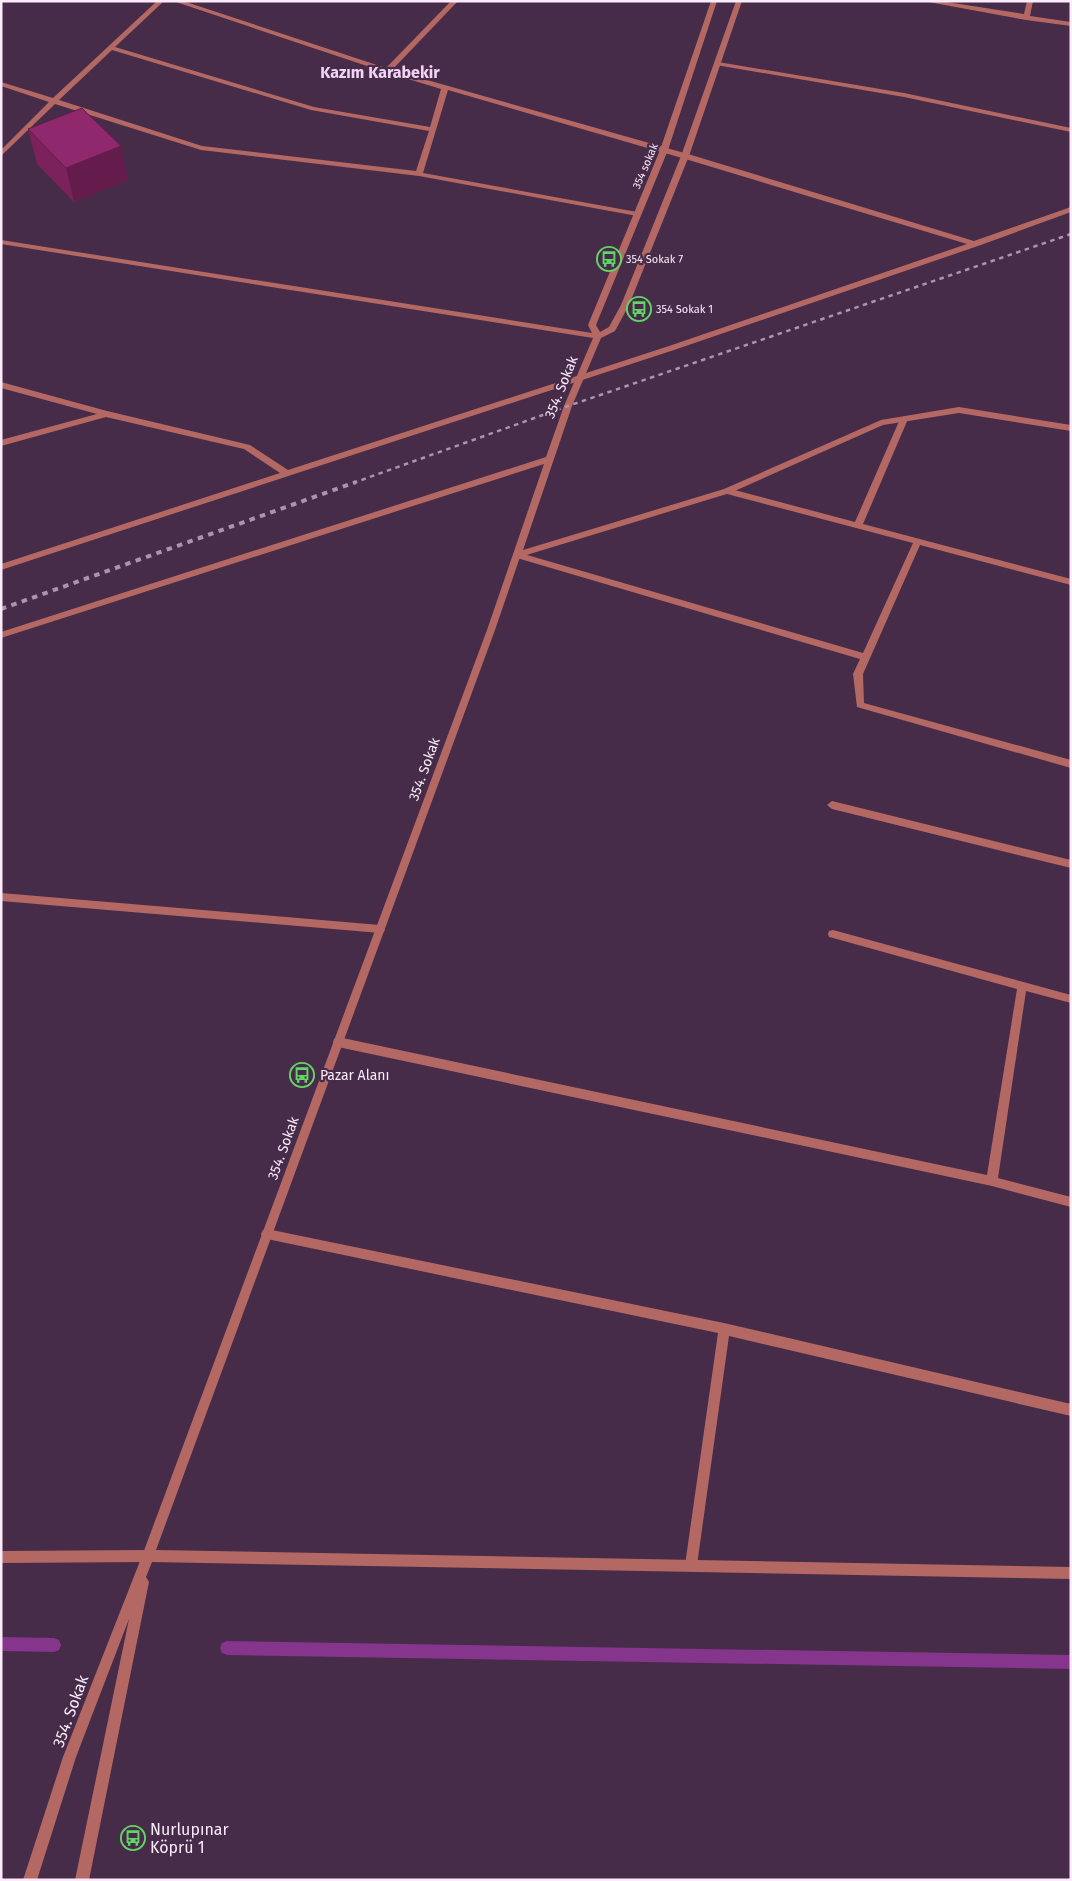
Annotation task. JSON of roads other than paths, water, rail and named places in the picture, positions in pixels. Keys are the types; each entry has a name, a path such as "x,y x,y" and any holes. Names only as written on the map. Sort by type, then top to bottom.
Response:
{"street":[{"path":"1,154 161,1"},
{"path":"176,1 387,71 685,156 975,244"},
{"path":"387,71 455,1"},
{"name":"354 sokak","path":"598,336 592,325 664,150 714,1"},
{"name":"354. Sokak","path":"30,1880 42,1835 100,1677 148,1556 380,929 580,377 598,336 612,329 625,305 685,156 739,1"},
{"path":"926,1 1071,24"},
{"path":"1026,18 1030,1"},
{"path":"111,48 313,109 431,128"},
{"path":"718,64 904,95 1071,130"},
{"path":"1,84 56,100 201,148 419,174 637,214"},
{"path":"419,174 431,128 445,88"},
{"path":"1,567 580,377 975,244 1071,209"},
{"path":"1,242 598,336"},
{"path":"1,385 107,414 247,447 286,473"},
{"path":"517,554 728,490 881,423 959,410 1071,428"},
{"path":"1,443 107,414"},
{"path":"858,525 904,419"},
{"path":"1,635 550,459"},
{"path":"728,490 1071,582"},
{"path":"918,541 858,674 860,705 1071,764"},
{"path":"517,554 866,657"},
{"path":"832,805 1071,864"},
{"path":"1,897 380,929"},
{"path":"833,934 1071,999"},
{"path":"992,1182 1022,987"},
{"path":"338,1042 992,1182 1071,1202"},
{"path":"267,1234 724,1330 1071,1410"},
{"path":"691,1565 724,1330"},
{"path":"1,1557 148,1556 1071,1573"},
{"name":"354. Sokak","path":"82,1880 148,1556"}],"waterway":[{"path":"1,1644 54,1645"},
{"path":"227,1648 1071,1662"}],"railway":[{"path":"353,483 568,406 1071,234"},
{"path":"1,609 356,482"}],"place":[{"name":"354 Sokak 7","path":"609,259"},
{"name":"354 Sokak 1","path":"639,309"},
{"name":"Pazar Alanı","path":"302,1075"},
{"name":"Nurlupınar Köprü 1","path":"133,1838"}],"district":[{"name":"Kazım Karabekir","path":"380,72"}]}
